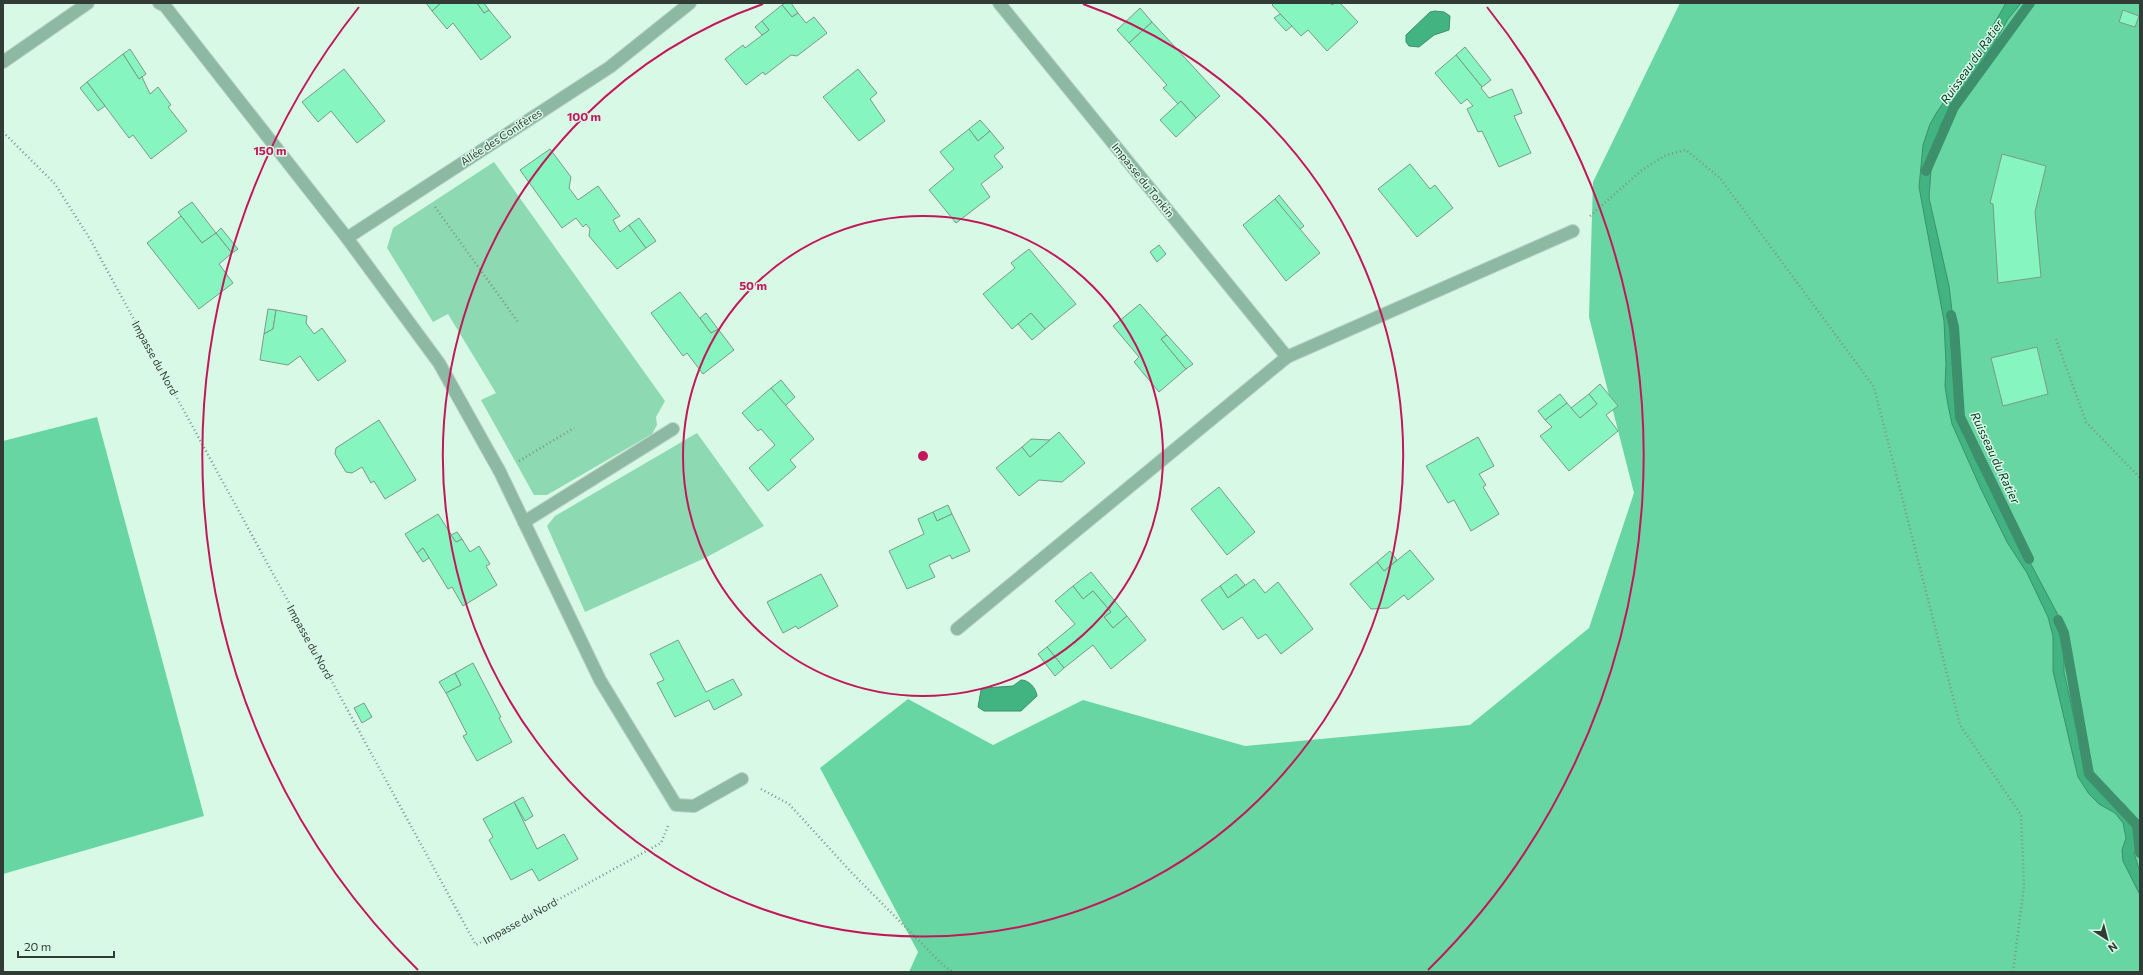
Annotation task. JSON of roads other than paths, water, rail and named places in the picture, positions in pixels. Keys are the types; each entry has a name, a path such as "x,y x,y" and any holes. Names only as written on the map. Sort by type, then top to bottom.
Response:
{"street":[{"path":"3,62 88,3"},
{"path":"159,3 170,13 347,238 439,363 500,472 600,680 676,805 694,806 742,779"},
{"name":"Allée des Conifères","path":"347,238 610,67 690,3"},
{"name":"Impasse du Tonkin","path":"1000,3 1287,357"},
{"path":"957,629 1287,357 1573,231"},
{"path":"524,522 673,429"}],"water":[{"path":"2006,3 2021,3 2008,19 1981,67 1941,124 1932,156 1929,198 1949,286 1954,327 1955,361 1960,417 1974,457 2058,615 2064,633 2064,672 2084,763 2089,774 2102,791 2125,805 2134,818 2138,830 2139,840 2134,853 2140,872 2140,895 2123,861 2122,850 2126,838 2123,823 2115,813 2099,804 2089,794 2078,777 2053,671 2053,636 2048,617 2027,573 2007,542 1980,487 1952,424 1945,386 1946,364 1944,321 1919,187 1923,145 1930,124 1937,112 1979,50"},
{"path":"1430,12 1444,12 1450,16 1449,30 1434,35 1419,47 1409,46 1406,42 1406,35"},
{"path":"1021,680 1027,681 1032,685 1037,696 1021,711 984,711 978,707 981,690 984,688 1013,686"}],"waterway":[{"name":"Ruisseau du Ratier","path":"1926,171 1954,107 2030,3"},
{"name":"Ruisseau du Ratier","path":"1951,315 1954,327 1960,417 2029,559"},
{"name":"Ruisseau du Ratier","path":"2058,620 2064,633 2089,774 2137,825 2140,853"}]}
